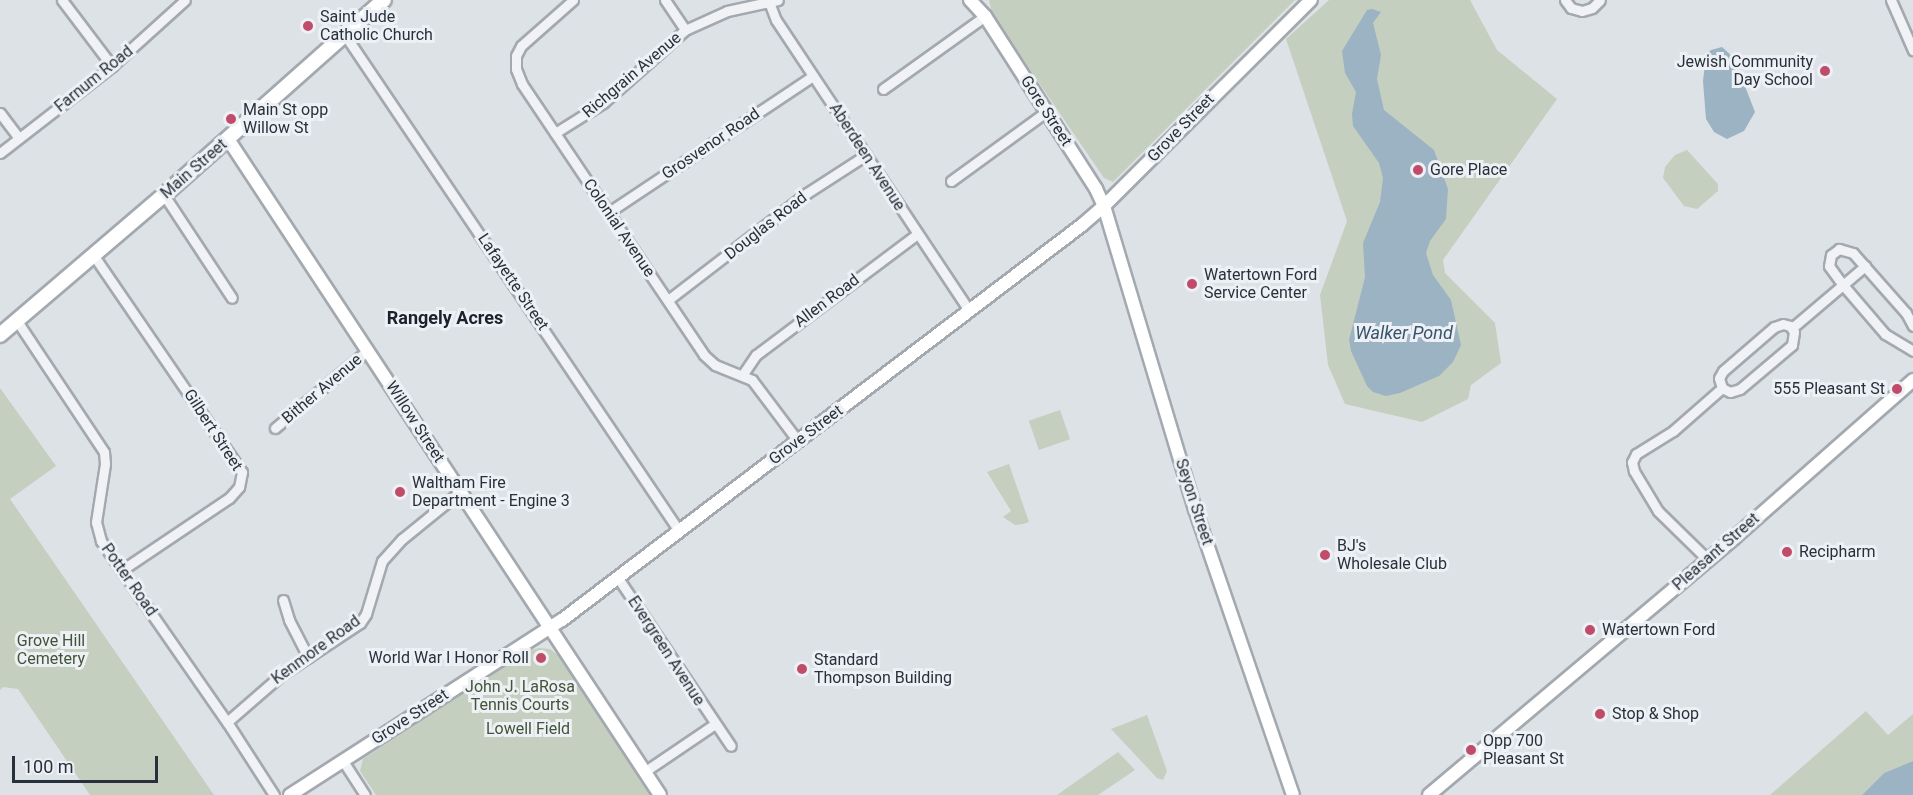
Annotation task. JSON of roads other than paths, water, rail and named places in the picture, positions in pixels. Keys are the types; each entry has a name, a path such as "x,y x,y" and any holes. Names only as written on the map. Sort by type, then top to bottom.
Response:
{"main road":[{"name":"Main Street","path":"0,335 165,195 384,0"}],"street":[{"path":"62,0 112,66"},
{"name":"Farnum Road","path":"0,153 112,66 185,0"},
{"name":"Colonial Avenue","path":"573,0 529,37 516,56 516,69 522,84 709,360 722,368 743,374 760,387 798,441"},
{"path":"665,0 685,30"},
{"name":"Gore Street","path":"970,0 985,16 1096,189 1104,206"},
{"name":"Gore Street","path":"983,0 985,16"},
{"name":"Grove Street","path":"290,795 550,627 618,578 1104,206 1311,0"},
{"path":"1565,0 1571,8 1582,11 1592,8 1600,0"},
{"path":"1891,0 1913,50"},
{"name":"Richgrain Avenue","path":"555,133 603,103 685,30 727,11 773,1"},
{"name":"Aberdeen Avenue","path":"773,1 776,20 969,310"},
{"path":"884,89 985,16"},
{"name":"Lafayette Street","path":"345,35 679,531"},
{"name":"Grosvenor Road","path":"609,212 813,76"},
{"path":"951,181 1046,112"},
{"path":"0,113 19,138"},
{"name":"Willow Street","path":"228,139 660,795"},
{"name":"Douglas Road","path":"668,300 800,198 866,155"},
{"path":"165,195 232,298"},
{"name":"Seyon Street","path":"1104,206 1199,521 1293,795"},
{"name":"Allen Road","path":"743,374 756,355 917,234"},
{"path":"1913,326 1906,313 1849,250 1835,252 1829,266 1843,285 1886,334 1913,351"},
{"name":"Gilbert Street","path":"94,256 242,472 239,487 229,498 122,570"},
{"path":"1792,328 1865,266"},
{"name":"Potter Road","path":"17,321 104,452 105,464 96,522 101,541 227,722 274,795"},
{"path":"1786,324 1792,328 1795,337 1792,345 1740,389 1730,392 1722,388 1719,378 1723,370 1777,325 1786,324"},
{"name":"Bither Avenue","path":"275,428 368,350"},
{"name":"Pleasant Street","path":"1429,795 1708,560 1913,380"},
{"path":"1708,560 1654,506 1632,467 1636,454 1673,432 1722,388"},
{"name":"Kenmore Road","path":"227,722 275,680 360,623 366,614 382,561 402,539 460,491"},
{"name":"Evergreen Avenue","path":"618,578 731,746"},
{"path":"282,600 289,620 308,657"},
{"name":"Evergreen Avenue","path":"644,772 715,724"},
{"path":"343,761 365,795"}],"water":[{"name":"Walker Pond","path":"1367,10 1381,12 1373,23 1381,55 1377,79 1384,110 1434,150 1448,189 1446,219 1430,241 1426,253 1433,275 1451,300 1461,345 1453,362 1439,376 1400,393 1386,396 1373,392 1367,386 1351,351 1349,340 1365,277 1363,243 1380,202 1383,178 1379,163 1353,126 1352,114 1356,92 1345,73 1342,51"},
{"path":"1722,47 1734,58 1755,112 1744,131 1727,139 1714,132 1706,119 1703,81 1706,55 1711,50"},
{"path":"1913,761 1913,795 1862,795 1884,773"}],"place":[{"name":"Saint Jude Catholic Church","path":"308,26"},
{"name":"Jewish Community Day School","path":"1825,71"},
{"name":"Main St opp Willow St","path":"231,119"},
{"name":"Gore Place","path":"1418,170"},
{"name":"Watertown Ford Service Center","path":"1192,284"},
{"name":"555 Pleasant St","path":"1897,389"},
{"name":"Waltham Fire Department - Engine 3","path":"400,492"},
{"name":"Recipharm","path":"1787,552"},
{"name":"BJ's Wholesale Club","path":"1325,555"},
{"name":"Watertown Ford","path":"1590,630"},
{"name":"World War I Honor Roll","path":"541,658"},
{"name":"Standard Thompson Building","path":"802,669"},
{"name":"Stop & Shop","path":"1600,714"},
{"name":"Opp 700 Pleasant St","path":"1471,750"}],"district":[{"name":"Rangely Acres","path":"445,318"}],"park label":[{"name":"Grove Hill Cemetery","path":"51,650"},
{"name":"John J. LaRosa Tennis Courts","path":"520,696"},
{"name":"Lowell Field","path":"528,729"}]}
